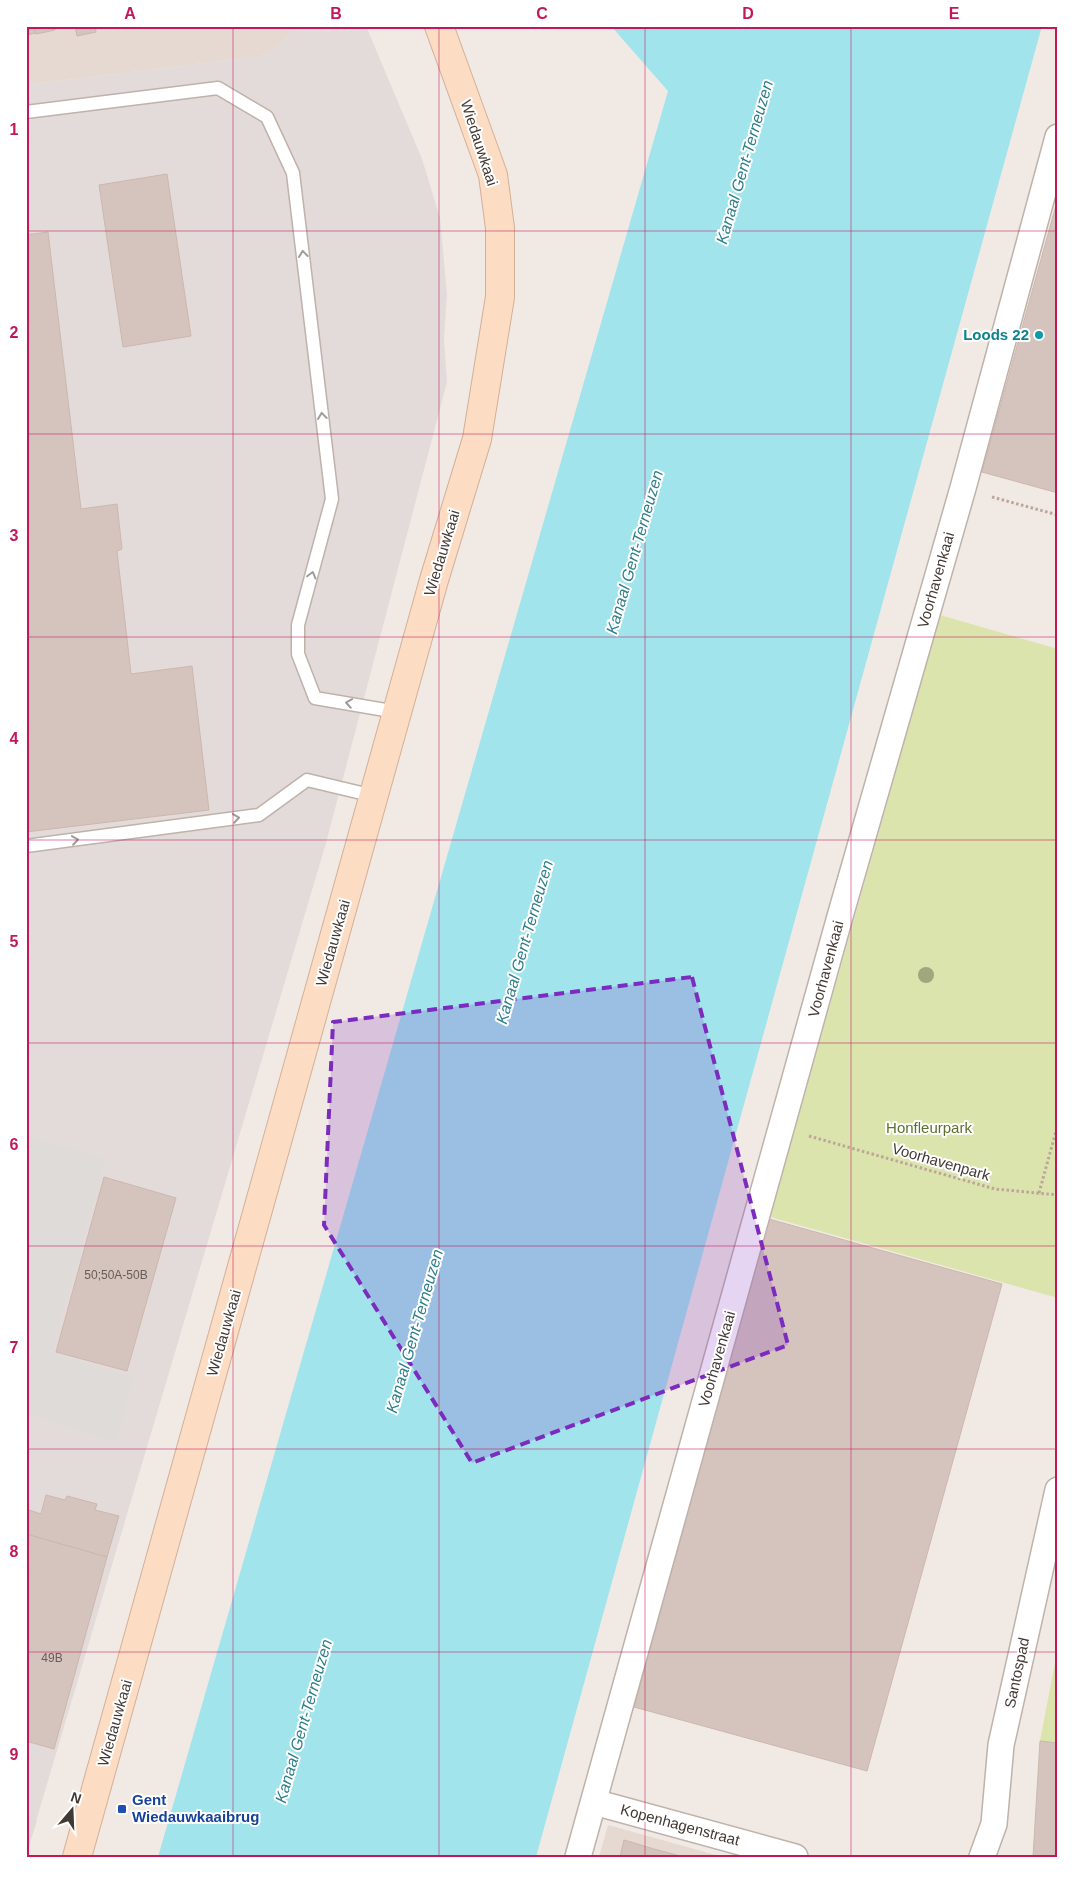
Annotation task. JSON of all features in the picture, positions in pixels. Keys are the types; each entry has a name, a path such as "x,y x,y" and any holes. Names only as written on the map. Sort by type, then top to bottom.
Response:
{"main road":[{"name":"Wiedauwkaai","path":"78,1857 434,580 477,439 500,297 500,228 493,175 439,26"}],"street":[{"name":"Voorhavenkaai","path":"578,1857 962,488 1058,137"},
{"name":"Santospad","path":"982,1857 994,1824 1001,1745 1058,1490"},
{"name":"Kopenhagenstraat","path":"594,1802 795,1857"}],"lane":[{"path":"26,112 218,88 267,118 293,173 332,499 298,625 298,654 315,698 397,712"},
{"path":"26,846 259,815 307,780 374,796"}],"path":[{"path":"962,488 1058,515"},
{"path":"1039,1193 1058,1124"},
{"name":"Voorhavenpark","path":"782,1128 995,1189 1058,1195"}],"highlighted area":[{"path":"692,977 788,1345 472,1463 324,1225 333,1022"}],"shaded area":[{"path":"26,26 300,26 278,45 261,56 26,85"},
{"path":"300,26 366,26 422,159 440,218 447,294 444,338 447,382 326,843 26,1855 26,85 261,56 278,45"},
{"path":"26,1136 106,1159 51,1353 133,1377 116,1442 26,1412"},
{"path":"26,1818 37,1821 26,1855"},
{"path":"608,1825 723,1857 599,1857"}],"green space":[{"name":"Honfleurpark","path":"940,615 1058,649 1058,1298 770,1217"},
{"path":"1058,1647 1058,1743 1040,1741"}],"water":[{"name":"Kanaal Gent-Terneuzen","path":"611,26 1042,26 536,1857 158,1857 668,91"}],"building":[{"path":"26,26 34,26 36,33 26,35"},
{"path":"34,26 55,26 55,30 36,34"},
{"path":"75,26 95,26 96,32 77,36"},
{"path":"167,174 191,336 123,347 99,185"},
{"name":"Loods 22","path":"1058,198 1058,493 982,472"},
{"path":"48,232 81,509 117,504 122,549 117,551 131,674 192,666 209,810 26,832 26,235"},
{"path":"104,1177 176,1198 127,1371 56,1352"},
{"path":"769,1219 1002,1284 867,1771 634,1707"},
{"path":"46,1495 65,1500 67,1496 97,1504 95,1510 119,1516 107,1557 26,1534 26,1509 41,1514"},
{"path":"26,1534 107,1557 54,1749 26,1741"},
{"path":"1040,1741 1058,1743 1058,1857 1033,1857"},
{"path":"624,1840 654,1849 684,1857 620,1857"}],"place":[{"name":"Loods 22","path":"1039,335"},
{"name":"Gent Wiedauwkaaibrug","path":"122,1809"}]}
